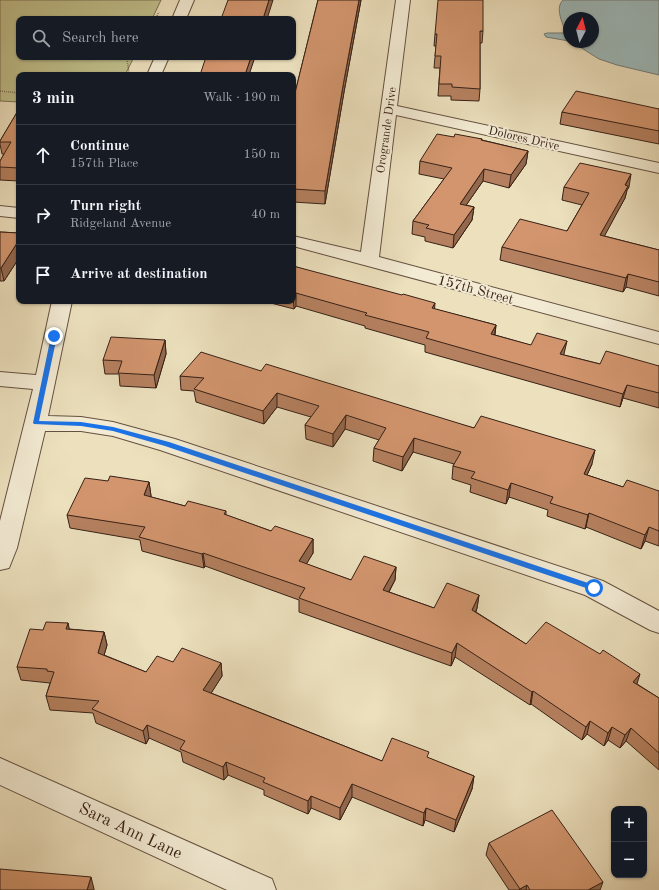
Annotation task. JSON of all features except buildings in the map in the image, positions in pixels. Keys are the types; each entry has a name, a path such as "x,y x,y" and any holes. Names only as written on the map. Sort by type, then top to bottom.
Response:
{"street":[{"path":"180,16 187,0"},
{"name":"Orogrande Drive","path":"369,260 403,0"},
{"path":"155,72 161,60"},
{"name":"Dolores Drive","path":"389,109 659,168"},
{"path":"0,211 16,213"},
{"name":"157th Street","path":"296,243 369,260 659,338"},
{"path":"2,552 36,423 61,304"},
{"path":"0,379 44,383"},
{"path":"36,423 81,424 113,429 167,444 594,588 659,623"},
{"name":"Sara Ann Lane","path":"0,771 261,890"}],"path":[{"path":"127,60 130,68 129,72"},
{"path":"0,91 16,93"}],"green space":[{"path":"0,0 161,0 153,16 16,16 16,60 132,60 126,72 16,72 16,102 0,101"}],"water":[{"path":"563,0 659,0 659,75 599,59 582,48 599,48 599,12 563,12 563,25 559,11"},
{"path":"563,33 563,40 546,37 544,34"}],"route":[{"path":"54,336 36,423 81,424 113,429 167,444 594,588"}]}
